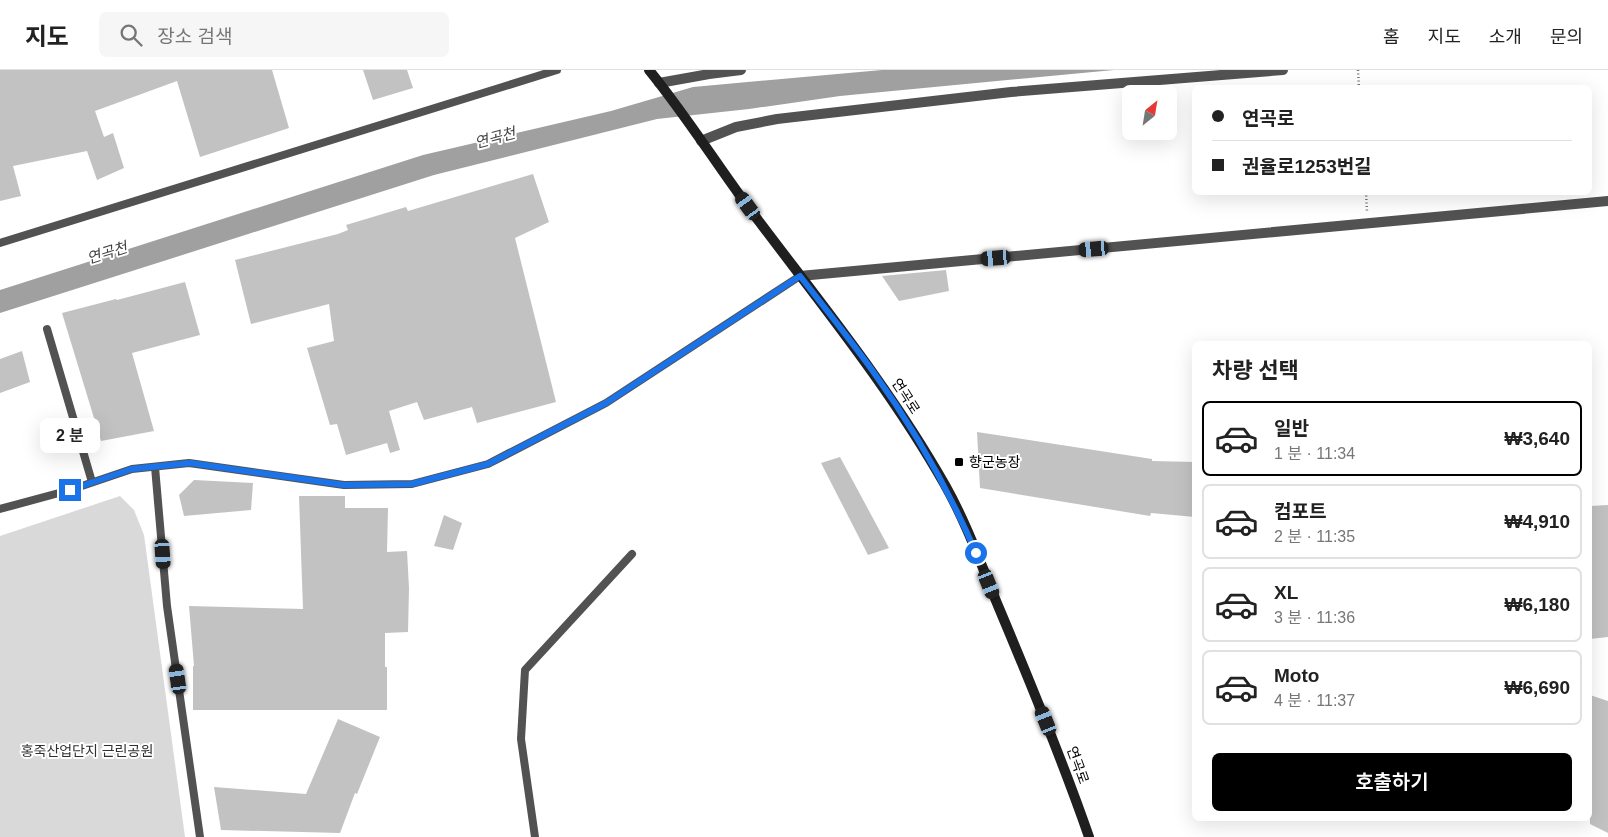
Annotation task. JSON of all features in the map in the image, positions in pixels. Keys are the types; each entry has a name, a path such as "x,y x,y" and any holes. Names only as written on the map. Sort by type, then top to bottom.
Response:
{"street":[{"path":"649,70 659,83 742,70"},
{"path":"700,141 736,127 777,119 1011,92 1283,70"},
{"name":"연곡로","path":"659,83 800,276 872,370 946,487 1040,705 1066,770 1089,837"},
{"path":"800,276 1608,202"}],"lane":[{"path":"0,243 556,70"},
{"path":"0,510 132,469 155,466 190,463 354,485 412,484 488,464 606,403 800,276"},
{"path":"47,329 92,482"},
{"path":"155,466 167,606 200,837"},
{"path":"535,837 521,740 525,670 632,554"}],"path":[{"path":"1358,70 1359,85"},
{"path":"1366,195 1368,224"}],"green space":[{"name":"홍죽산업단지 근린공원","path":"120,496 134,510 144,535 185,837 0,837 0,536"}],"shaded area":[{"path":"882,70 1114,70 840,96 749,109 657,119 434,175 0,313 0,290 423,155 611,111 693,87"}],"building":[{"path":"0,70 272,70 289,128 200,157 177,81 95,111 104,137 113,133 124,168 97,180 87,151 13,166 21,196 0,201"},
{"path":"363,70 407,70 413,88 373,100"},
{"path":"533,174 549,222 515,238 556,402 477,423 472,407 424,420 417,402 389,411 400,450 390,453 387,443 346,455 337,424 330,425 307,348 334,341 329,304 251,324 235,260 338,234 348,230 346,225 406,207 408,211"},
{"path":"946,270 949,291 899,301 882,276"},
{"path":"185,282 200,335 132,353 154,431 101,441 62,313"},
{"path":"22,351 30,382 0,393 0,359"},
{"path":"977,432 1152,459 1152,461 1192,462 1192,517 1151,513 1150,516 980,488"},
{"path":"840,457 889,548 868,555 821,463"},
{"path":"194,480 253,483 251,510 184,516 179,495"},
{"path":"299,496 345,496 345,508 388,508 387,552 407,551 409,588 408,632 385,633 387,710 193,710 194,666 189,606 303,609"},
{"path":"1608,505 1608,637 1592,639 1592,506"},
{"path":"444,515 462,523 453,550 434,546"},
{"path":"1592,696 1608,701 1608,833 1590,824 1590,821 1592,821"},
{"path":"338,719 380,737 357,794 355,793 340,833 221,830 214,787 306,794"}],"place":[{"name":"향군농장","path":"959,462"}],"route":[{"path":"70,490 132,469 190,463 344,485 412,484 488,464 606,403 800,276 872,370 915,436 946,487 976,553"}],"water label":[{"name":"연곡천","path":"495,138"},
{"name":"연곡천","path":"107,253"}]}
